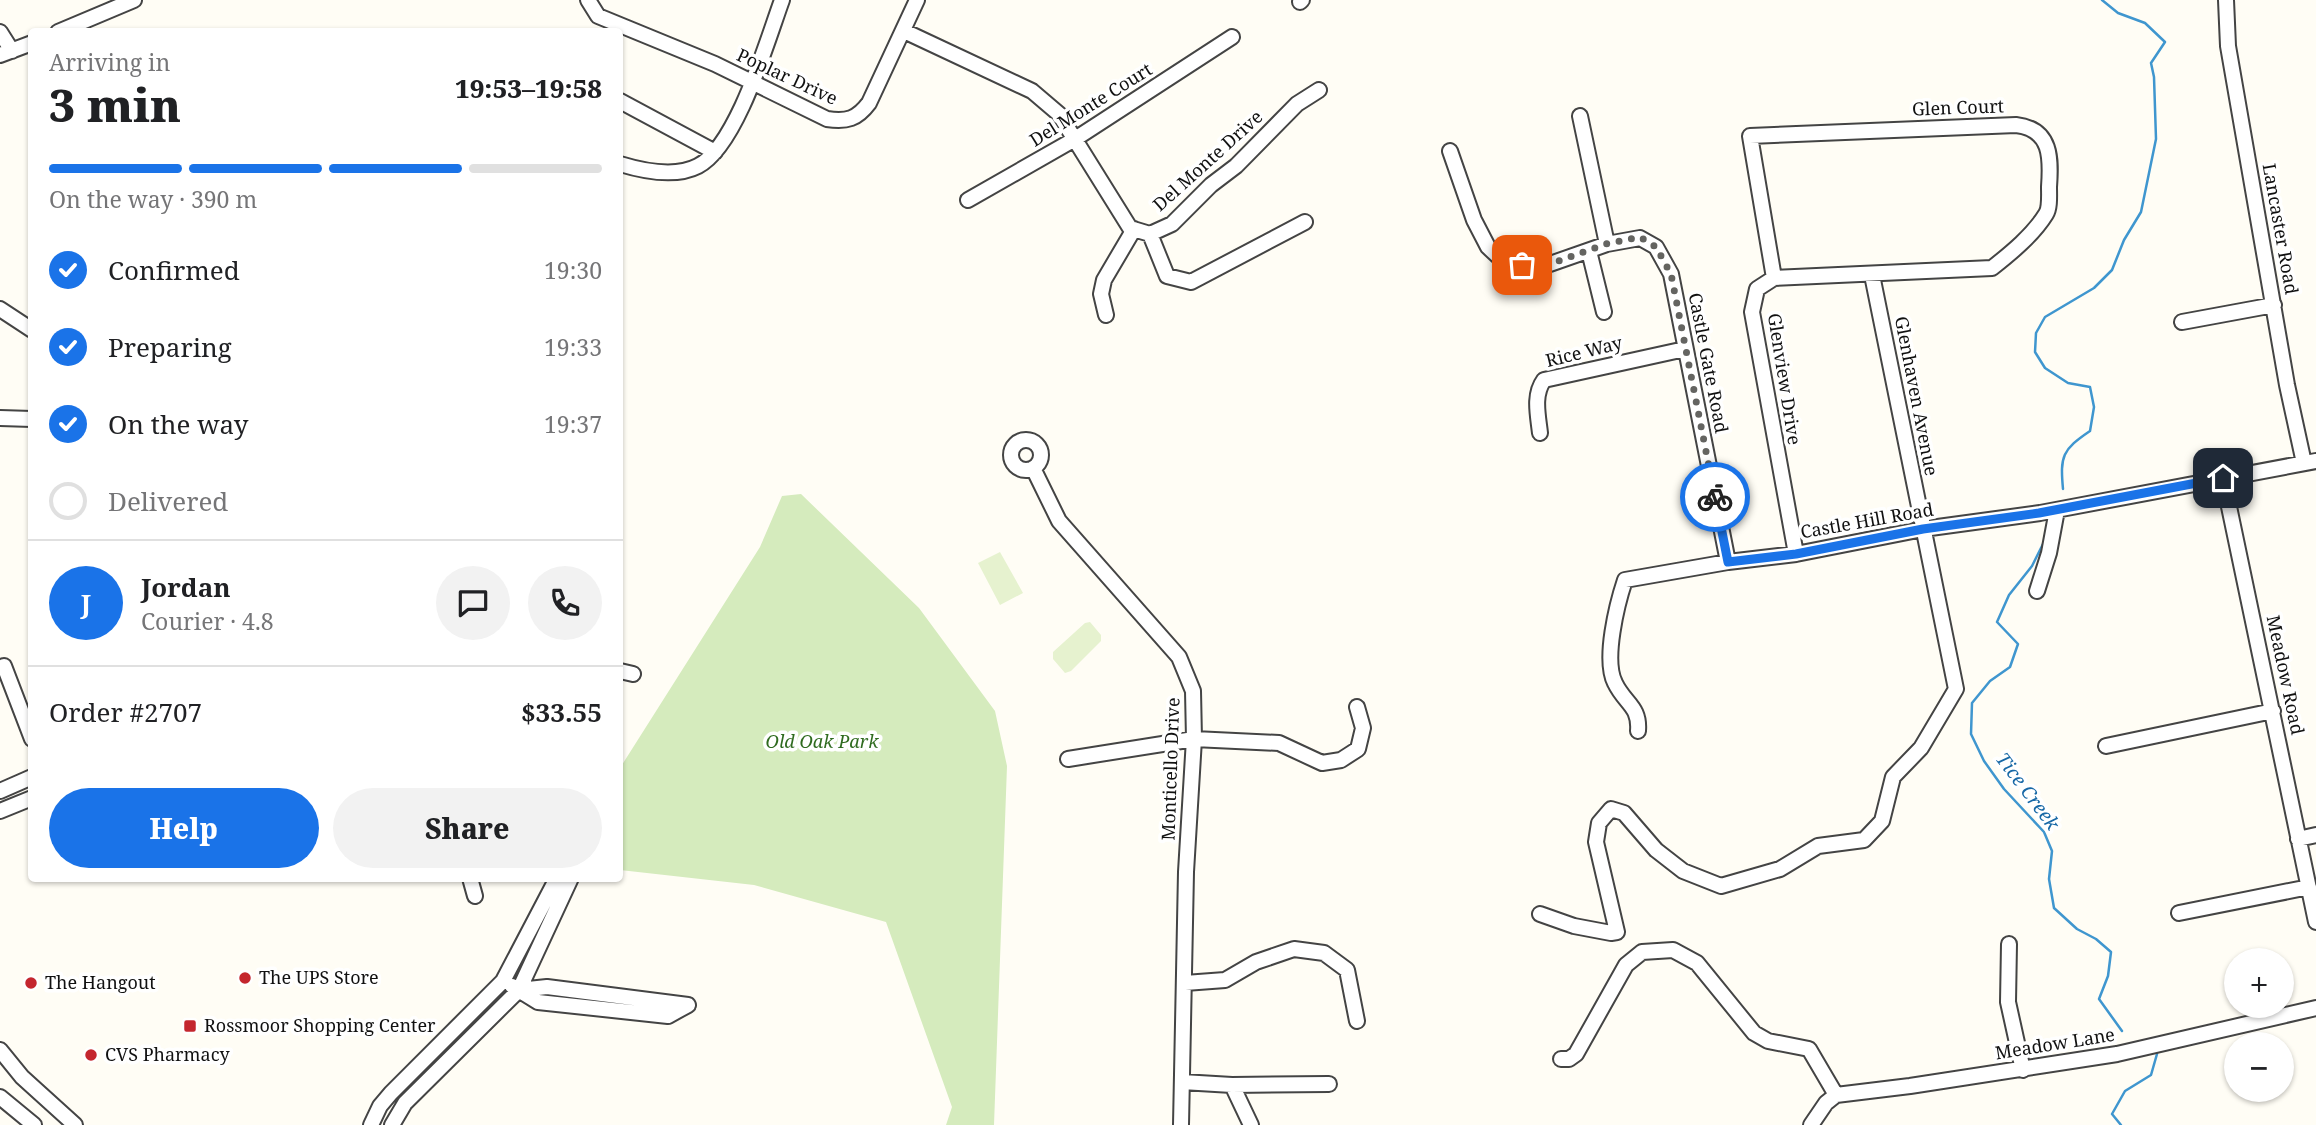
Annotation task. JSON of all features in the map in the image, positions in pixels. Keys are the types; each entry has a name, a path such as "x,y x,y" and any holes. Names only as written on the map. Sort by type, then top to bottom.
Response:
{"street":[{"path":"68,28 134,0"},
{"name":"Poplar Drive","path":"588,0 598,16 715,64 827,119 852,120 869,103 917,0"},
{"path":"623,165 659,172 681,172 700,166 715,152 726,137 752,84 782,0"},
{"name":"Lancaster Road","path":"2226,0 2228,46 2287,385 2310,462"},
{"path":"904,31 1032,91 1059,114 1111,200 1130,228 1134,229 1104,281 1101,294 1105,315"},
{"path":"0,32 6,53 28,45"},
{"name":"Del Monte Court","path":"968,200 1074,139 1232,37"},
{"name":"Del Monte Drive","path":"1134,229 1150,234 1172,224 1211,185 1236,166 1297,104 1319,90"},
{"path":"623,103 715,152"},
{"path":"1580,116 1606,244"},
{"name":"Glen Court","path":"2016,125 2029,127 2043,139 2051,158 2048,212 2014,251 1992,268 1872,275 1774,278 1750,136 2016,125"},
{"name":"Castle Gate Road","path":"1450,151 1474,220 1488,247 1503,261 1523,265 1550,264 1606,244 1640,237 1656,247 1671,274 1728,562"},
{"path":"1150,234 1167,276 1191,282 1305,222"},
{"path":"1589,251 1604,312"},
{"name":"Glenhaven Avenue","path":"1540,915 1574,926 1616,932 1595,842 1599,823 1611,809 1625,813 1656,850 1683,871 1721,886 1780,869 1818,846 1864,840 1882,821 1893,777 1921,748 1956,689 1872,275"},
{"name":"Glenview Drive","path":"1774,278 1757,289 1752,312 1796,554"},
{"path":"2182,322 2274,305"},
{"path":"0,309 28,327"},
{"name":"Rice Way","path":"1540,433 1537,402 1539,387 1544,380 1685,349"},
{"path":"0,418 28,419"},
{"name":"Castle Hill Road","path":"1638,731 1637,712 1623,696 1612,675 1614,620 1625,580 1728,562 1796,554 1923,529 2057,510 2310,462"},
{"name":"Monticello Drive","path":"1033,468 1059,522 1179,657 1193,691 1194,739 1186,872 1181,1125"},
{"name":"Meadow Road","path":"2223,478 2316,922"},
{"path":"2037,591 2049,553 2057,510"},
{"path":"4,666 28,729"},
{"path":"1068,759 1194,739 1279,743 1322,763 1341,760 1358,749 1363,728 1357,707"},
{"path":"2106,746 2273,710"},
{"path":"0,791 28,780"},
{"path":"0,811 28,800"},
{"path":"2298,839 2316,835"},
{"path":"471,882 475,896"},
{"path":"371,1125 380,1106 391,1093 503,981 555,882"},
{"path":"392,1125 405,1103 519,990 569,882"},
{"path":"2179,913 2309,887"},
{"path":"2009,944 2008,1002 2023,1070"},
{"path":"1185,983 1225,980 1256,962 1294,949 1324,953 1347,970 1357,1021"},
{"path":"1561,1059 1569,1059 1576,1054 1626,965 1642,952 1673,950 1697,963 1754,1032 1768,1041 1809,1049 1836,1095 1826,1103 1811,1125"},
{"path":"503,981 538,1002 668,1016 688,1005 547,987 519,990"},
{"name":"Meadow Lane","path":"1836,1095 2023,1070 2118,1054 2316,1008"},
{"path":"0,1050 22,1077 75,1125"},
{"path":"1182,1082 1232,1085 1329,1084"},
{"path":"1232,1085 1251,1125"},
{"path":"0,1097 34,1125"},
{"path":"56,1125 57,1110"}],"green space":[{"name":"Old Oak Park","path":"801,494 919,608 995,711 1007,766 994,1125 946,1125 952,1107 886,922 754,885 623,870 623,763 760,547 782,496"},
{"path":"1000,552 1023,593 1000,605 978,563"},
{"path":"1090,622 1101,635 1101,641 1071,671 1065,673 1053,659 1053,652 1085,623"}],"waterway":[{"name":"Tice Creek","path":"2063,489 2062,469 2065,455 2074,443 2090,431 2094,407 2090,387 2068,383 2045,368 2035,352 2036,333 2045,317 2094,288 2112,270 2124,240 2141,212 2156,139 2151,63 2165,42 2145,23 2118,13 2102,0"},
{"name":"Tice Creek","path":"2045,540 2032,566 2009,595 1997,622 2018,644 2010,667 1990,681 1972,703 1971,734 1984,761 2004,789 2044,832 2052,851 2049,879 2054,908 2077,929 2096,939 2111,952 2108,976 2099,999 2122,1031"},
{"name":"Tice Creek","path":"2121,1125 2112,1114 2125,1091 2151,1075 2157,1054"}],"way so far":[{"path":"1522,265 1550,264 1606,244 1640,237 1656,247 1671,274 1715,497"}],"place":[{"name":"The UPS Store","path":"245,978"},
{"name":"The Hangout","path":"31,983"},
{"name":"Rossmoor Shopping Center","path":"190,1026"},
{"name":"CVS Pharmacy","path":"91,1055"}],"route":[{"path":"1715,497 1728,562 1796,554 1923,529 2039,513 2223,478"}]}
